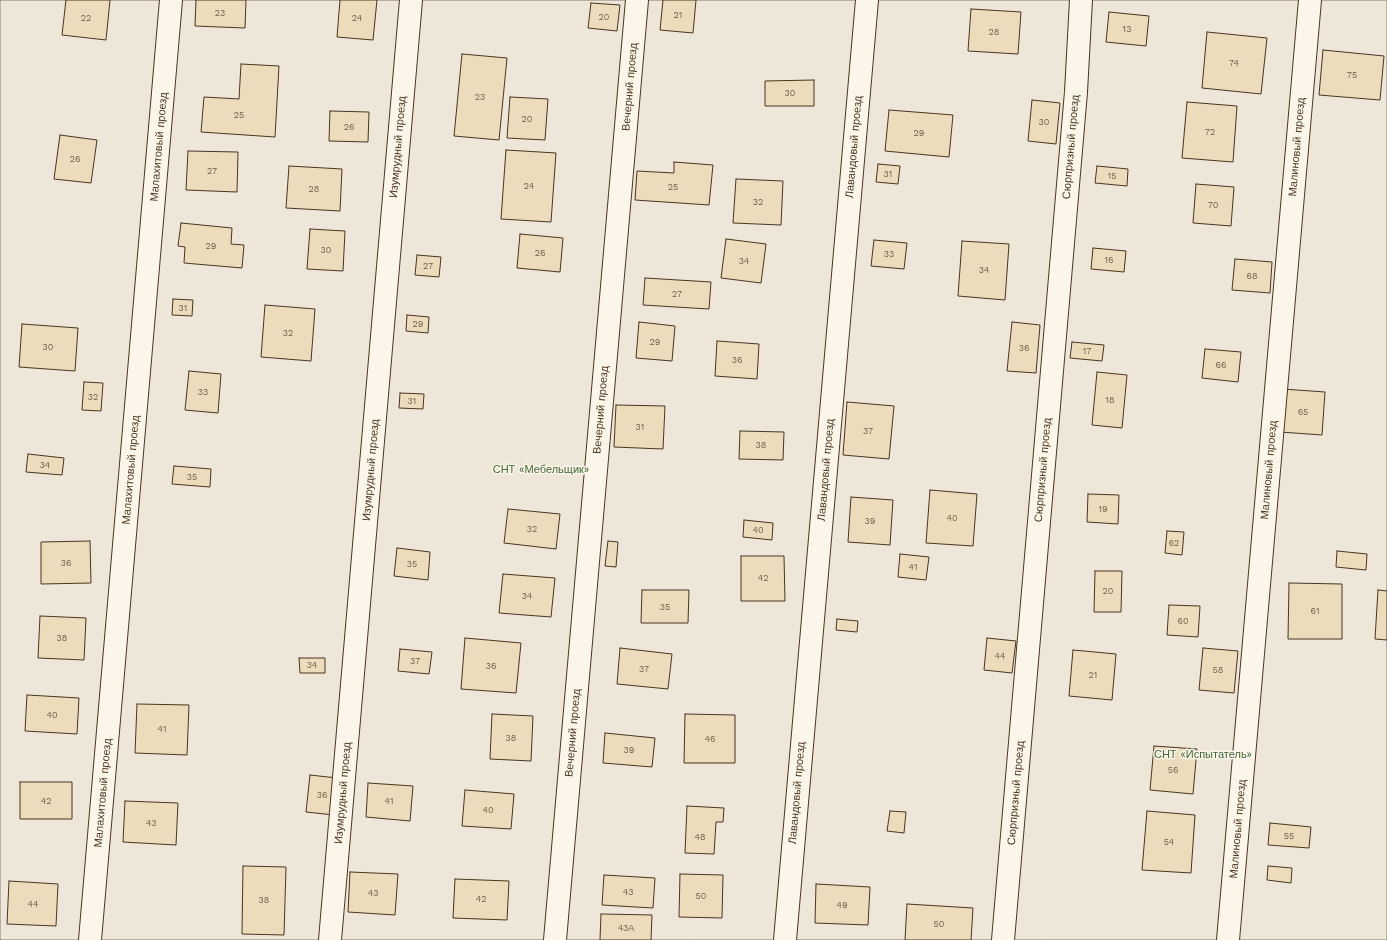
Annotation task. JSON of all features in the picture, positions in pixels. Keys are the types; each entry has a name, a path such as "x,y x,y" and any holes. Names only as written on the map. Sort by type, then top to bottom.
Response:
{"street":[{"name":"Малахитовый проезд","path":"90,940 172,0"},
{"name":"Изумрудный проезд","path":"330,940 411,0"},
{"name":"Вечерний проезд","path":"555,940 637,0"},
{"name":"Лавандовый проезд","path":"784,940 867,0"},
{"name":"Сюрпризный проезд","path":"1003,940 1075,100 1081,0"},
{"name":"Малиновый проезд","path":"1228,940 1310,0"}],"green space":[{"name":"СНТ «Мебельщик»","path":"0,0 1387,0 1387,940 0,940"}],"building":[{"path":"66,0 110,0 106,40 62,35"},
{"path":"196,0 246,0 245,28 195,26"},
{"path":"340,0 377,0 373,40 337,37"},
{"path":"663,0 696,0 693,33 660,30"},
{"path":"591,3 620,5 617,31 588,28"},
{"path":"971,9 1021,12 1018,54 968,51"},
{"path":"1109,12 1149,16 1146,46 1106,42"},
{"path":"1207,32 1267,38 1261,94 1202,88"},
{"path":"1323,50 1384,56 1380,100 1319,95"},
{"path":"462,54 507,58 499,140 454,136"},
{"path":"241,64 279,66 275,137 201,132 204,97 239,99"},
{"path":"814,80 814,106 765,106 765,81"},
{"path":"510,97 548,99 545,140 507,138"},
{"path":"1032,100 1060,103 1056,144 1028,141"},
{"path":"1187,102 1237,106 1233,162 1182,158"},
{"path":"889,110 953,115 949,157 885,151"},
{"path":"330,111 369,112 368,142 329,141"},
{"path":"60,135 97,140 91,183 54,179"},
{"path":"506,150 556,153 551,222 501,219"},
{"path":"188,151 238,152 237,192 186,190"},
{"path":"674,162 713,165 709,205 635,200 637,171 674,173"},
{"path":"878,164 900,166 898,184 876,182"},
{"path":"289,166 342,169 340,211 286,208"},
{"path":"1097,166 1128,169 1127,186 1095,183"},
{"path":"736,179 783,181 781,225 733,223"},
{"path":"1196,184 1234,187 1231,226 1193,223"},
{"path":"181,223 232,228 231,244 244,245 242,268 184,263 185,247 178,246"},
{"path":"310,229 345,231 343,271 307,269"},
{"path":"520,234 563,238 560,272 517,268"},
{"path":"726,239 766,244 761,283 721,278"},
{"path":"874,240 907,243 904,269 871,266"},
{"path":"962,241 1009,244 1005,300 958,296"},
{"path":"1093,248 1126,251 1124,272 1091,269"},
{"path":"417,255 441,257 439,277 415,275"},
{"path":"1235,259 1272,262 1270,293 1232,290"},
{"path":"645,278 711,282 709,309 643,305"},
{"path":"173,299 193,300 192,316 172,315"},
{"path":"265,305 315,309 311,361 261,357"},
{"path":"407,315 429,317 428,333 406,331"},
{"path":"639,322 675,326 672,361 636,358"},
{"path":"1012,322 1040,325 1036,373 1007,371"},
{"path":"22,324 78,328 75,371 19,367"},
{"path":"717,341 759,344 757,379 715,376"},
{"path":"1072,342 1104,345 1102,361 1070,358"},
{"path":"1205,349 1241,352 1238,382 1202,378"},
{"path":"189,371 221,374 218,413 185,410"},
{"path":"1097,372 1127,375 1122,428 1092,425"},
{"path":"84,382 103,383 101,411 82,410"},
{"path":"1283,389 1325,392 1322,435 1280,432"},
{"path":"400,393 424,394 423,409 399,408"},
{"path":"847,402 894,406 889,459 843,455"},
{"path":"616,405 665,406 663,449 614,447"},
{"path":"740,431 784,432 783,460 739,459"},
{"path":"28,454 64,458 62,475 26,472"},
{"path":"174,466 211,469 210,487 172,484"},
{"path":"930,490 977,494 973,546 926,543"},
{"path":"1088,494 1119,495 1118,524 1087,522"},
{"path":"851,497 893,500 890,545 848,542"},
{"path":"508,509 560,514 556,549 504,543"},
{"path":"744,520 773,523 772,540 743,537"},
{"path":"1167,531 1184,532 1182,555 1165,553"},
{"path":"90,541 91,583 41,584 41,542"},
{"path":"608,541 618,542 616,567 605,566"},
{"path":"397,548 430,552 428,580 394,576"},
{"path":"1337,551 1367,554 1366,570 1336,567"},
{"path":"900,554 929,557 926,580 898,577"},
{"path":"741,556 784,556 785,601 741,601"},
{"path":"1095,571 1122,571 1121,612 1094,612"},
{"path":"503,574 555,578 551,617 499,613"},
{"path":"1289,583 1342,584 1342,639 1288,639"},
{"path":"642,590 689,590 688,623 641,623"},
{"path":"1378,590 1387,591 1387,640 1375,639"},
{"path":"1169,605 1200,606 1198,637 1167,635"},
{"path":"40,616 86,618 84,660 38,658"},
{"path":"837,619 858,621 857,632 836,630"},
{"path":"465,638 521,643 516,693 461,689"},
{"path":"987,638 1016,641 1012,673 984,670"},
{"path":"620,648 672,654 668,689 617,684"},
{"path":"1203,648 1238,651 1234,693 1199,690"},
{"path":"400,649 432,652 429,674 398,671"},
{"path":"1073,650 1116,654 1112,700 1069,696"},
{"path":"299,658 325,658 325,673 300,673"},
{"path":"27,695 79,698 77,734 25,731"},
{"path":"137,704 189,705 187,755 135,753"},
{"path":"492,714 533,716 531,761 490,759"},
{"path":"685,714 735,715 735,763 684,763"},
{"path":"605,733 655,738 652,767 603,763"},
{"path":"1154,746 1197,749 1193,794 1150,790"},
{"path":"310,775 337,778 334,815 306,812"},
{"path":"20,782 72,782 72,819 20,819"},
{"path":"368,783 413,786 410,821 366,817"},
{"path":"465,790 514,794 511,829 462,826"},
{"path":"125,801 178,803 176,845 123,842"},
{"path":"687,806 724,808 723,822 716,822 714,854 685,853"},
{"path":"890,811 906,812 904,833 887,831"},
{"path":"1147,811 1195,815 1191,873 1142,870"},
{"path":"1270,823 1311,827 1309,848 1268,845"},
{"path":"243,866 286,867 284,935 242,934"},
{"path":"1268,866 1292,868 1291,883 1267,880"},
{"path":"350,872 398,874 395,915 348,912"},
{"path":"680,874 723,875 722,918 679,917"},
{"path":"604,875 655,878 653,908 602,905"},
{"path":"455,879 509,881 507,920 453,918"},
{"path":"9,881 58,884 56,926 7,924"},
{"path":"816,884 870,887 868,925 815,923"},
{"path":"907,904 973,908 971,940 905,940"},
{"path":"601,914 652,915 651,940 600,940"}],"park label":[{"name":"СНТ «Испытатель»","path":"1203,755"}]}
